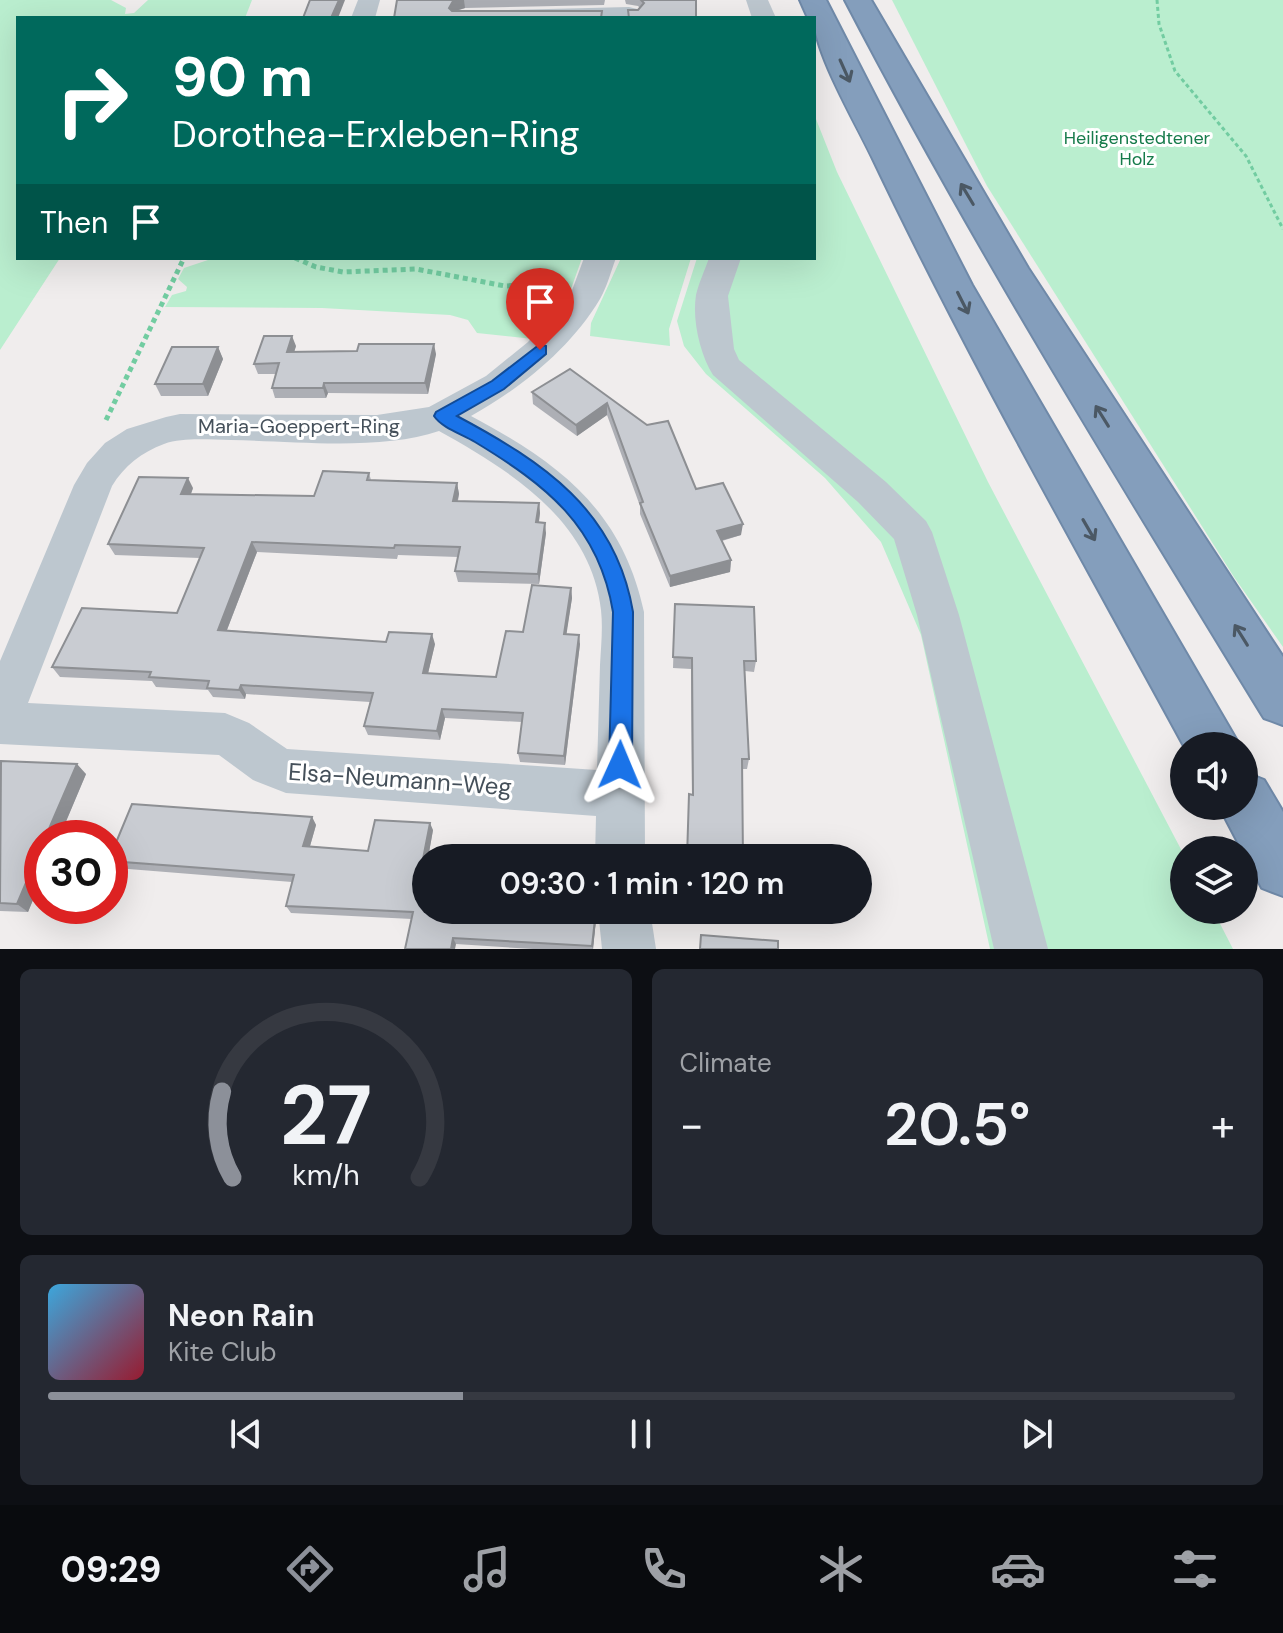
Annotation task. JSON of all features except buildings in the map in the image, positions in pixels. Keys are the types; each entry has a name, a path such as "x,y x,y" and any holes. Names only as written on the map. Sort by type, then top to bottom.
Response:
{"highway":[{"path":"813,0 862,108 1007,388 1205,732"},
{"path":"858,0 913,104 1078,378 1283,701"},
{"path":"1256,820 1283,867"}],"street":[{"path":"511,16 627,11"},
{"path":"724,260 712,296 717,349 725,367 872,492 912,532 938,615 1021,949"},
{"name":"Maria-Goeppert-Ring","path":"0,716 93,485 105,463 118,452 155,433 180,427 377,428 419,424 442,416 498,385 526,364 570,318 596,272"},
{"path":"442,416 502,450 559,491 583,515 607,556 619,588 623,612 620,844"},
{"name":"Elsa-Neumann-Weg","path":"0,723 225,734 274,768 286,771 620,795"},
{"path":"626,924 629,949"}],"path":[{"path":"1157,0 1159,24 1175,71 1246,156 1283,229"},
{"path":"118,452 99,436 185,260"},
{"path":"300,260 343,272 426,269 505,286 562,282 596,272"}],"green space":[{"path":"0,0 111,0 126,8 125,14 134,13 148,0 252,0 246,16 16,16 16,260 59,260 0,350"},
{"name":"Heiligenstedtener Holz","path":"892,0 1283,0 1283,647 1234,577 987,186"},
{"path":"816,119 837,172 988,482 1174,836 1170,836 1170,924 1220,924 1233,949 990,949 921,635 881,542 825,478 706,374 684,346 677,321 696,260 816,260"},
{"path":"208,260 581,260 571,289 533,339 477,333 468,320 450,315 322,308 165,307 172,295 186,291 187,287 178,279 184,268"},
{"path":"620,260 690,260 669,329 670,346 590,336 591,323"}],"route":[{"path":"540,350 498,385 442,416 482,437 553,486 583,515 607,556 619,588 623,612 620,765"}]}
